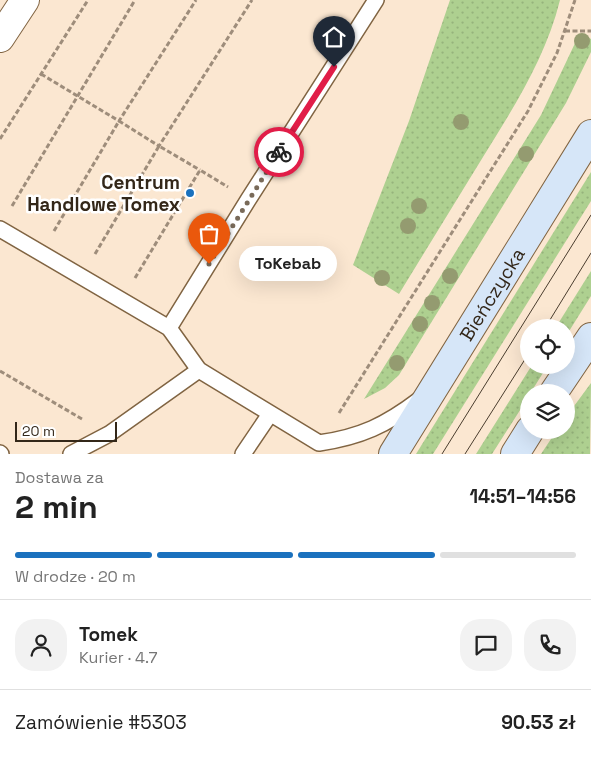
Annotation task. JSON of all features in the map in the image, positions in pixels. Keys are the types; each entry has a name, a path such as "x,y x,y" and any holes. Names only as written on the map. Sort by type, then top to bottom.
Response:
{"main road":[{"name":"Bieńczycka","path":"393,454 591,134"},
{"path":"559,384 591,337"},
{"path":"515,454 524,439"}],"street":[{"path":"0,38 25,0"}],"lane":[{"path":"169,328 248,200 376,0"},
{"path":"0,229 169,328 199,370 321,448 372,429 403,412 434,387"},
{"path":"71,454 109,434 199,370"},
{"path":"243,454 270,414"}],"path":[{"path":"0,139 88,0"},
{"path":"10,210 76,96 135,0"},
{"path":"41,252 119,121 196,0"},
{"path":"82,276 159,146 252,0"},
{"path":"342,408 528,112 558,52 575,0"},
{"path":"565,31 591,31"},
{"path":"41,74 248,200"},
{"path":"121,300 200,170"},
{"path":"0,372 109,434"}],"green space":[{"path":"450,0 560,0 546,42 528,81 399,294 353,265 409,121"},
{"path":"577,39 591,39 591,52 566,103 399,375 385,388 364,399 541,115"},
{"path":"591,172 591,201 433,454 416,454"},
{"path":"591,271 591,296 575,322 575,319 561,319"},
{"path":"526,374 542,374 536,384 520,384"},
{"path":"591,383 590,454 541,454 551,439 575,439 575,405"},
{"path":"520,384 520,410 492,454 476,454"}],"tram line":[{"path":"442,454 591,215"},
{"path":"551,319 591,253"},
{"path":"465,454 520,367"}],"way so far":[{"path":"209,264 279,152"}],"place":[{"name":"Centrum Handlowe Tomex","path":"190,193"},
{"name":"ToKebab","path":"209,264"}],"route":[{"path":"279,152 334,67"}]}
